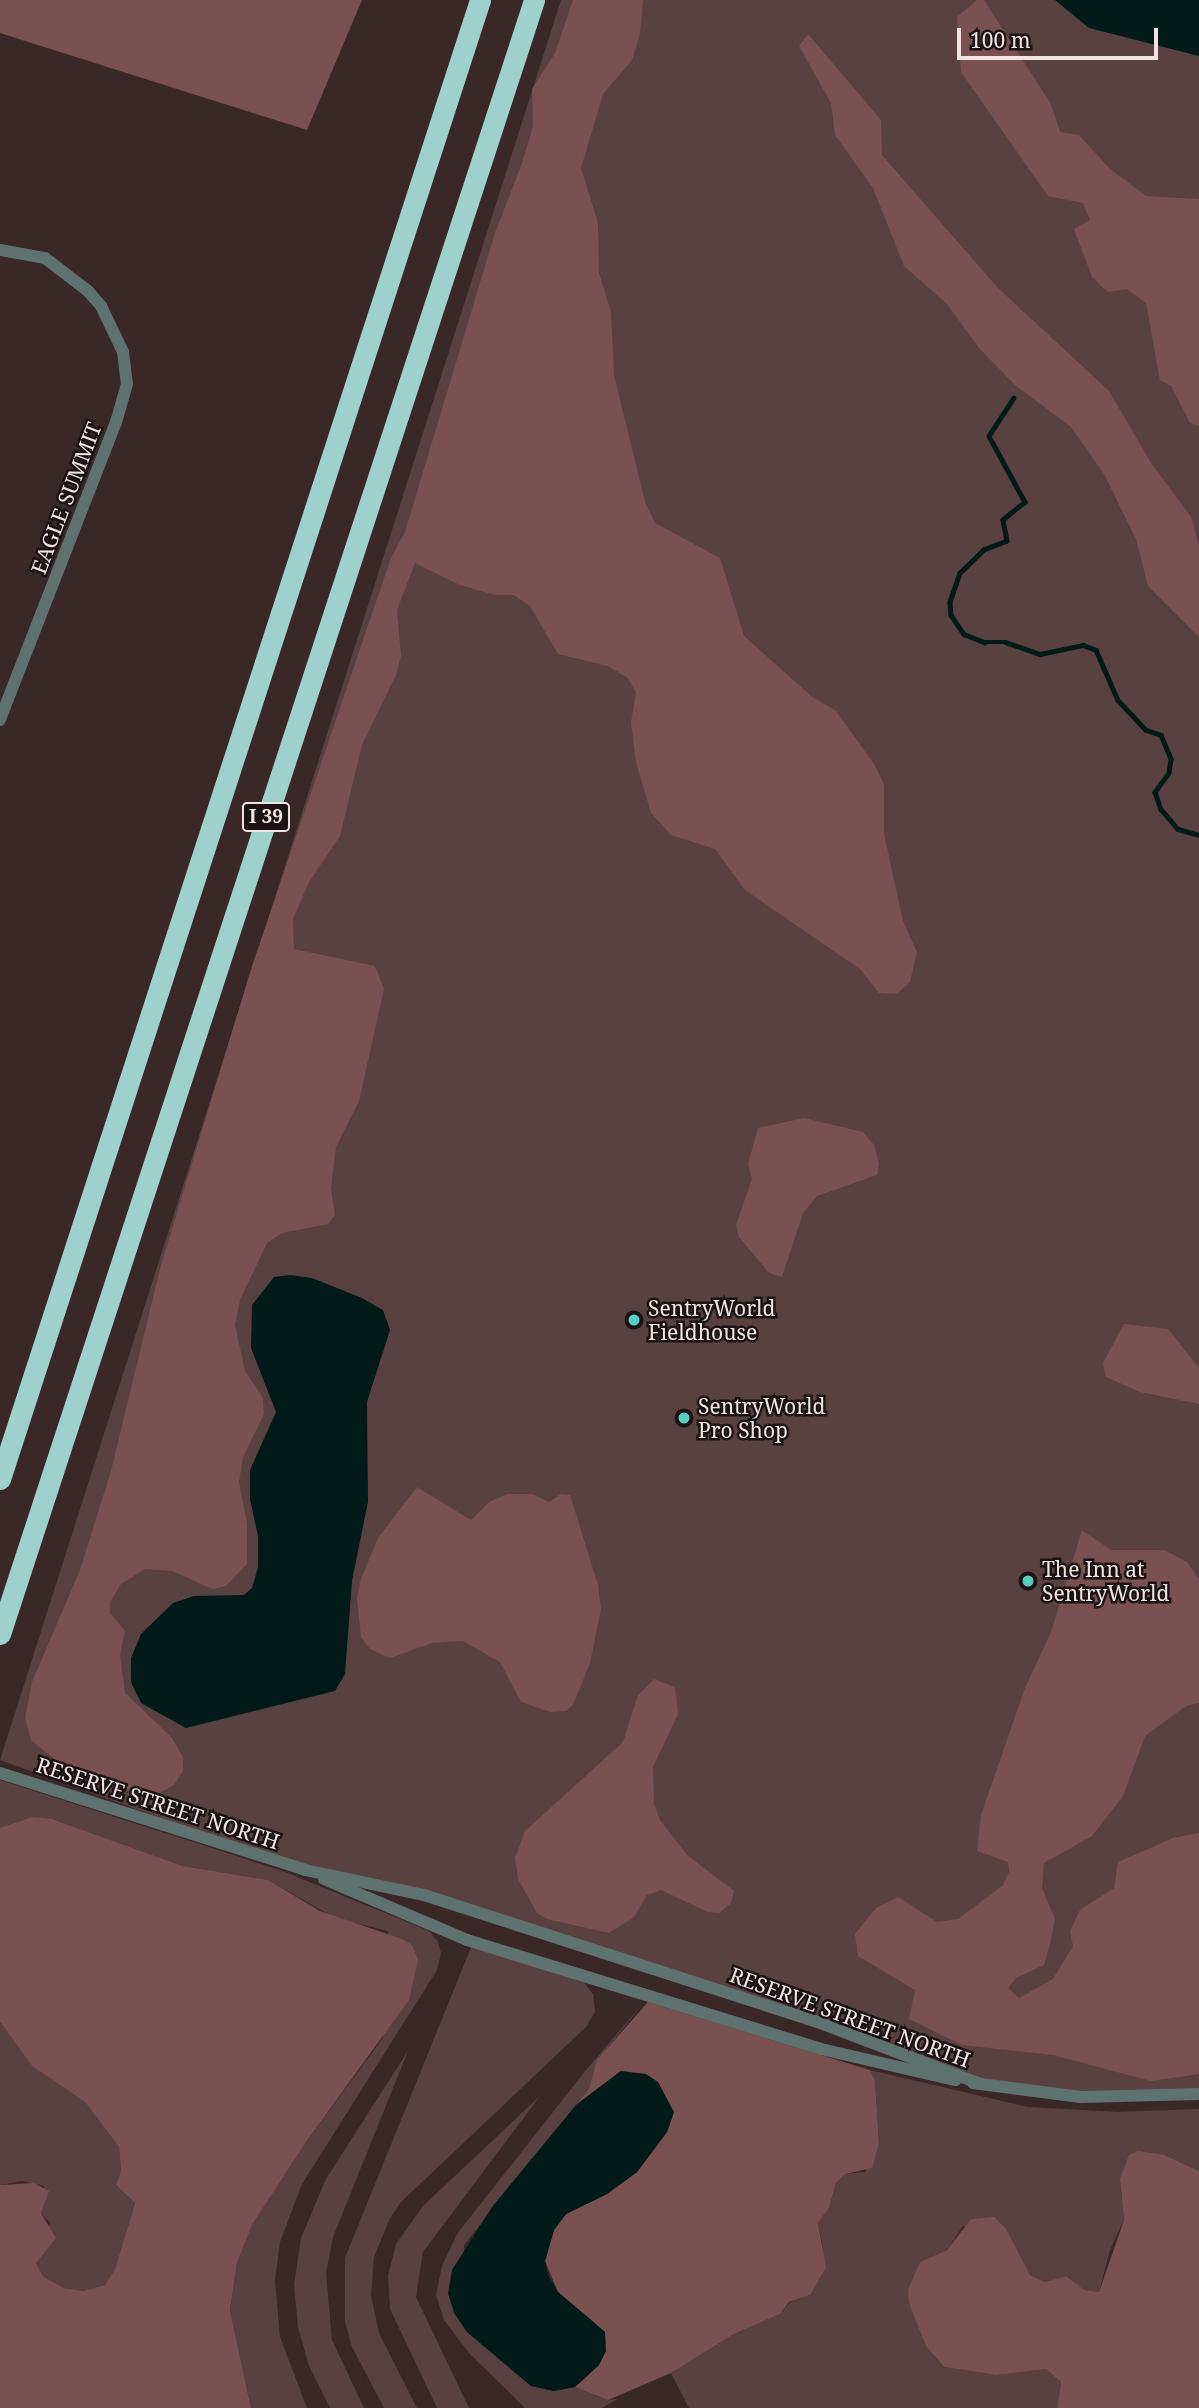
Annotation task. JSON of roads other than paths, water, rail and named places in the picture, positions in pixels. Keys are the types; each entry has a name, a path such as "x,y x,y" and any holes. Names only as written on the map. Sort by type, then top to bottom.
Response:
{"highway":[{"name":"I 39","path":"0,1479 480,0"},
{"name":"I 39","path":"0,1634 534,0"}],"street":[{"name":"EAGLE SUMMIT","path":"0,250 45,258 88,292 101,306 124,352 127,384 116,422 0,720"},
{"name":"RESERVE STREET NORTH","path":"0,1773 304,1870 467,1940 821,2049 924,2076 981,2084"},
{"name":"RESERVE STREET NORTH","path":"304,1870 424,1895 820,2023 981,2084"},
{"path":"981,2084 1081,2097 1199,2094"}],"water":[{"path":"1055,0 1199,0 1199,56 1089,28"},
{"path":"291,1275 312,1278 362,1298 383,1310 390,1330 367,1402 368,1502 352,1581 345,1674 335,1691 186,1728 141,1703 131,1682 131,1658 141,1634 173,1603 194,1596 244,1595 252,1588 258,1567 258,1536 250,1499 250,1470 276,1412 251,1348 252,1305 274,1277"},
{"path":"621,2071 646,2074 658,2082 674,2112 667,2132 637,2172 607,2194 566,2214 554,2230 545,2261 548,2275 558,2292 605,2332 606,2351 599,2365 575,2387 554,2391 531,2386 467,2332 454,2313 448,2293 452,2270 492,2207 576,2105"}],"waterway":[{"path":"1014,398 989,436 1025,502 1003,520 1007,541 984,550 960,573 950,602 951,615 964,634 984,642 1005,642 1040,654 1083,645 1096,650 1118,700 1146,730 1161,735 1171,759 1169,773 1155,792 1161,809 1178,829 1199,835"}],"place":[{"name":"SentryWorld Fieldhouse","path":"634,1320"},
{"name":"SentryWorld Pro Shop","path":"684,1418"},
{"name":"The Inn at SentryWorld","path":"1028,1581"}]}
